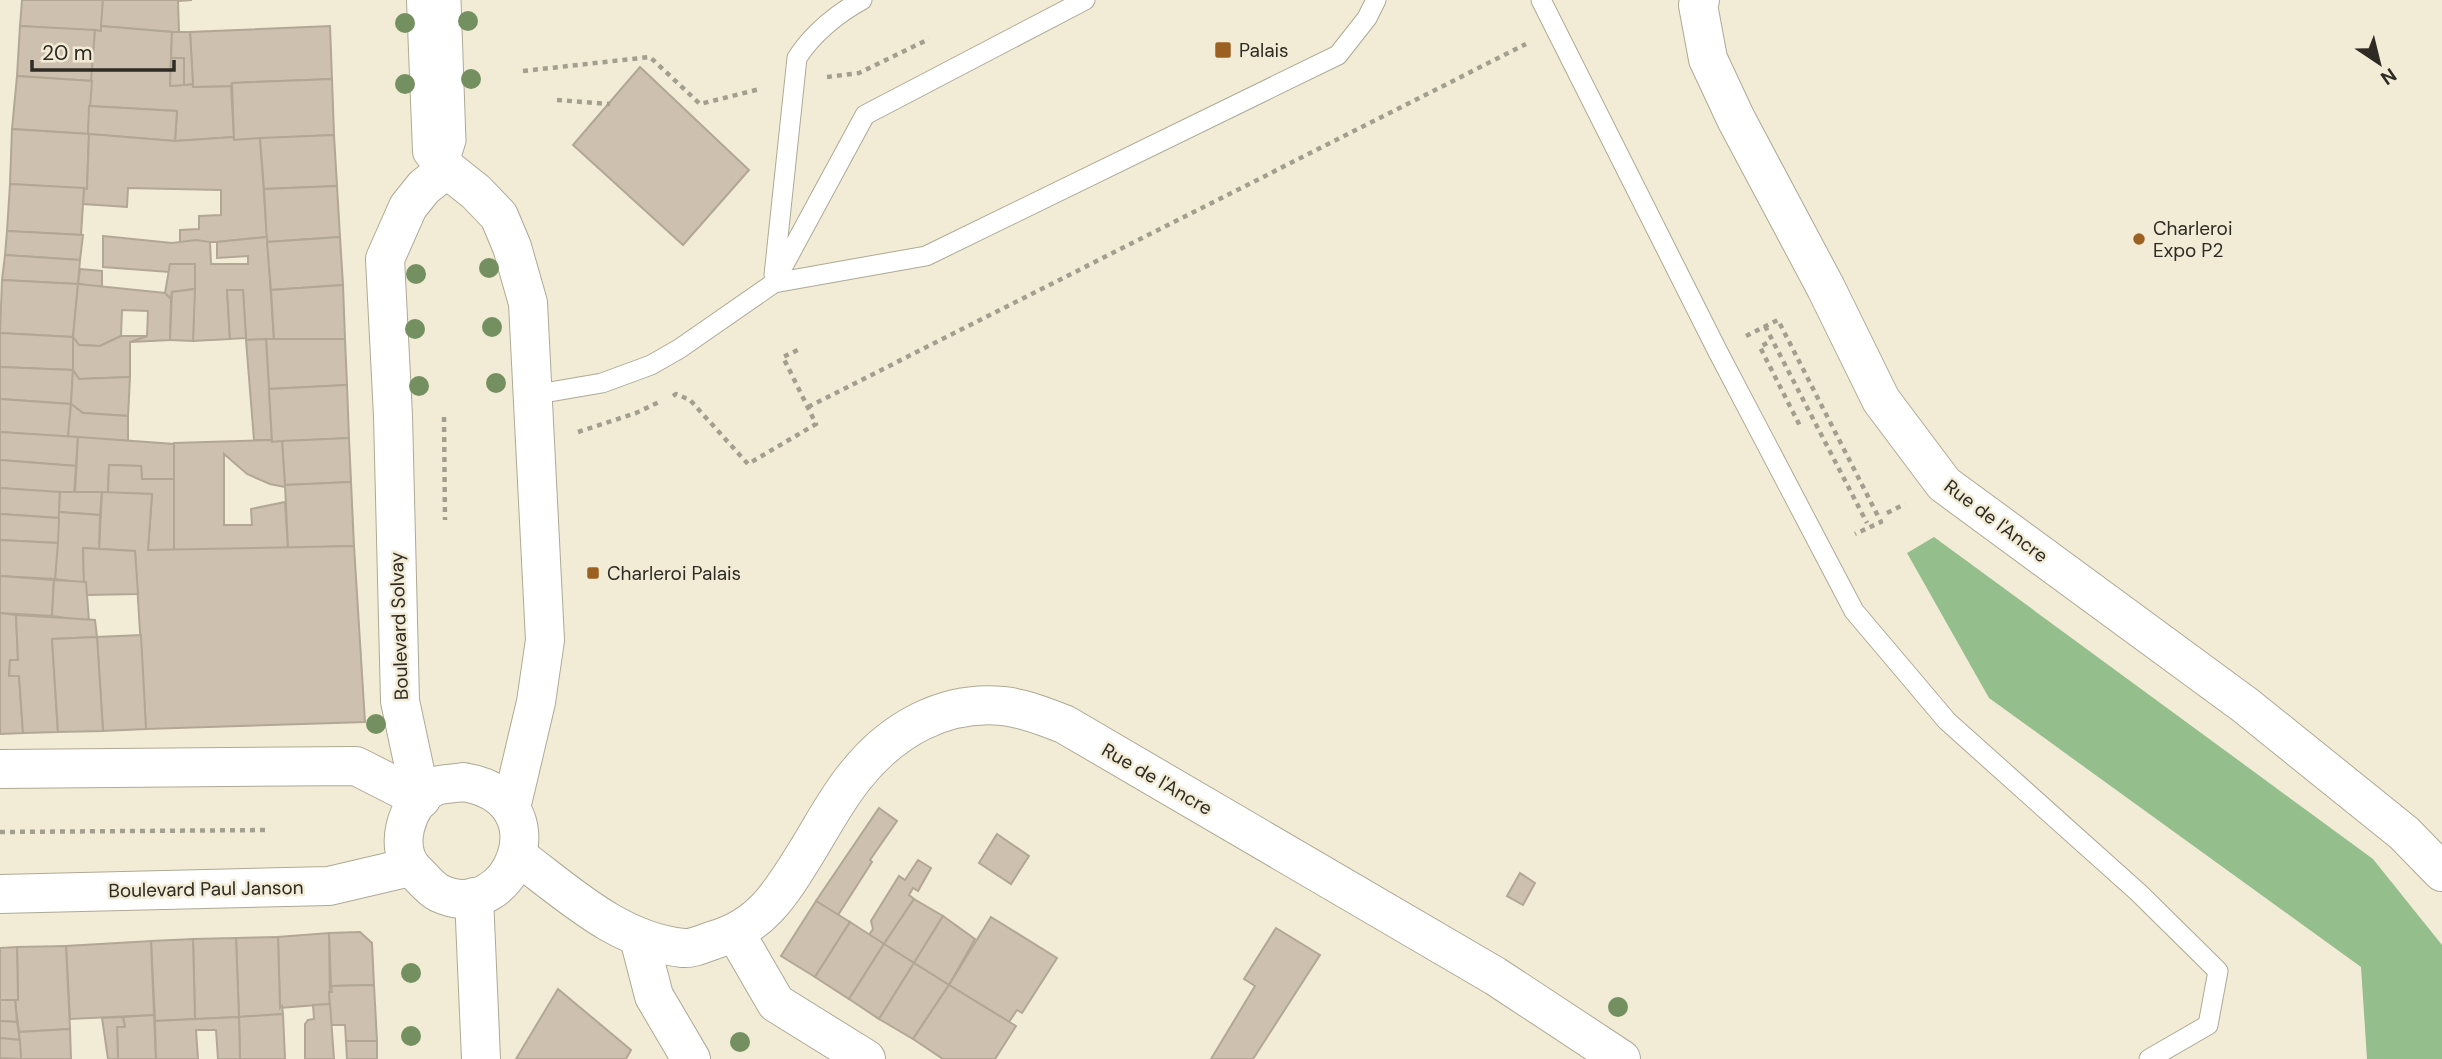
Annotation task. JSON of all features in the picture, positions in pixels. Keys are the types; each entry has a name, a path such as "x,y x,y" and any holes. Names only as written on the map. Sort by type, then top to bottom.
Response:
{"street":[{"path":"426,0 432,151 446,169 476,192 499,216 512,247 528,303 545,640 536,702 511,808"},
{"name":"Rue de l'Ancre","path":"1700,0 1698,5 1708,59 1736,119 1826,288 1881,400 1944,484 2245,705 2404,833 2442,872"},
{"name":"Boulevard Solvay","path":"421,799 400,701 392,403 385,259 408,207 424,187 446,169"},
{"name":"Rue de l'Ancre","path":"736,934 764,912 790,878 856,774 903,730 929,716 953,708 1004,706 1064,724 1495,976 1621,1059"},
{"path":"0,769 356,766 421,799"},
{"path":"463,782 479,785 497,794 511,808 518,826 518,856 506,879 491,891 474,897 456,898 438,893 410,867 404,849 407,820 421,799 433,788 463,782"},
{"path":"518,856 611,925 639,937 686,948 736,934 776,1003 866,1059"},
{"name":"Boulevard Paul Janson","path":"0,894 329,886 410,867"},
{"path":"474,897 481,1059"},
{"path":"639,937 654,996 691,1059"}],"lane":[{"path":"446,169 456,141 451,0"},
{"path":"774,283 797,58 805,46 846,8 862,0"},
{"path":"774,283 865,115 1086,0"},
{"path":"532,395 602,383 651,365 679,349 774,283 926,256 1338,55 1367,18 1376,0"},
{"path":"1541,0 1717,350 1854,611 1947,721 2139,893 2218,971 2208,1025 2149,1059"}],"path":[{"path":"808,407 1556,29"},
{"path":"523,71 650,57 700,104 793,81 859,73 931,38"},
{"path":"556,100 610,104"},
{"path":"1717,350 1778,320 1881,522 1856,535 1849,523"},
{"path":"1765,326 1867,523"},
{"path":"1767,343 1760,347 1802,429"},
{"path":"578,432 636,413 676,394 690,400 748,464 816,424 783,357 802,348"},
{"path":"444,417 445,520"},
{"path":"0,832 269,831"}],"green space":[{"path":"1934,537 2373,859 2442,945 2442,1059 2367,1059 2361,967 1989,698 1907,553"}],"building":[{"path":"22,0 103,0 101,31 20,26"},
{"path":"103,0 192,0 178,1 179,32 172,32 101,26"},
{"path":"20,26 95,30 92,81 17,76"},
{"path":"101,26 172,32 170,86 231,86 234,137 175,141 177,111 89,106 95,30 101,31"},
{"path":"330,26 332,79 193,87 190,32"},
{"path":"172,32 190,32 193,84 184,85 184,58 171,58"},
{"path":"171,58 184,58 184,85 170,86"},
{"path":"640,67 749,170 683,245 573,145"},
{"path":"17,76 92,81 88,134 12,129"},
{"path":"332,79 334,135 234,140 232,83"},
{"path":"89,106 177,111 175,141 88,134"},
{"path":"12,129 89,134 87,189 10,184"},
{"path":"89,134 175,141 260,138 267,237 217,242 180,242 180,230 199,229 199,216 221,215 221,190 128,188 127,207 83,204 84,188 87,189"},
{"path":"334,135 337,186 264,189 260,138"},
{"path":"10,184 84,188 81,235 7,231"},
{"path":"337,186 340,237 267,242 264,189"},
{"path":"7,231 83,235 80,260 5,255"},
{"path":"103,236 172,243 196,240 210,242 211,264 248,264 248,256 217,258 217,242 267,237 274,339 246,340 243,290 227,290 230,339 193,341 195,264 170,264 169,272 103,267"},
{"path":"340,237 343,285 271,290 267,242"},
{"path":"5,255 80,260 78,284 2,280"},
{"path":"170,264 195,264 195,289 172,292 171,299 165,293"},
{"path":"80,269 102,271 102,287 78,284"},
{"path":"2,280 78,284 73,337 0,333"},
{"path":"78,284 165,293 171,299 170,340 130,342 147,336 148,311 122,310 121,336 100,346 79,345 73,337"},
{"path":"343,285 345,339 274,339 271,290"},
{"path":"195,289 193,341 170,340 172,292"},
{"path":"227,290 243,290 246,338 230,339"},
{"path":"0,333 73,337 73,370 0,367"},
{"path":"121,336 147,336 130,342 130,377 79,379 73,370 73,337 79,345 100,346"},
{"path":"266,339 345,339 347,385 269,389"},
{"path":"266,339 272,440 254,440 246,340"},
{"path":"0,367 73,370 71,404 0,399"},
{"path":"73,370 79,379 130,377 128,416 83,413 71,404"},
{"path":"347,385 349,438 272,442 269,389"},
{"path":"0,399 71,404 68,437 0,432"},
{"path":"71,404 83,413 128,416 128,441 68,437"},
{"path":"0,432 78,437 76,466 0,460"},
{"path":"78,437 174,444 174,479 142,479 141,466 109,465 108,493 75,492"},
{"path":"349,438 351,482 285,485 282,441"},
{"path":"282,441 285,487 247,474 224,454 224,525 252,525 251,509 285,502 288,548 174,551 174,443"},
{"path":"0,460 76,466 74,494 0,488"},
{"path":"109,465 141,466 142,479 174,479 174,551 148,550 152,494 108,493"},
{"path":"351,482 354,546 288,548 285,485"},
{"path":"0,488 60,492 59,518 0,514"},
{"path":"60,492 102,492 100,515 59,512"},
{"path":"102,492 152,494 148,550 354,546 365,722 146,729 135,551 99,549"},
{"path":"59,512 100,515 99,549 83,548 84,583 55,579"},
{"path":"0,514 59,518 58,543 0,540"},
{"path":"0,540 58,543 55,579 0,576"},
{"path":"83,548 135,551 138,594 87,595"},
{"path":"0,576 54,580 52,616 0,613"},
{"path":"54,580 86,582 89,621 52,616"},
{"path":"0,613 16,615 18,660 10,660 9,676 19,676 23,733 0,734"},
{"path":"16,615 95,620 97,637 52,639 58,732 23,733 19,676 9,676 10,660 18,660"},
{"path":"141,635 146,729 103,731 97,637"},
{"path":"97,637 103,731 58,732 52,639"},
{"path":"879,808 897,821 870,860 872,862 838,915 816,901"},
{"path":"997,834 1029,856 1011,884 979,863"},
{"path":"918,860 931,868 918,891 913,888 909,895 914,899 884,944 869,935 873,929 871,921 899,876 905,880"},
{"path":"1520,873 1535,883 1523,905 1507,896"},
{"path":"914,899 943,916 914,963 884,944"},
{"path":"816,901 850,922 815,977 781,956"},
{"path":"943,916 975,939 949,985 914,963"},
{"path":"991,917 1057,958 1022,1013 1017,1010 1009,1022 949,985"},
{"path":"850,922 884,944 849,999 815,977"},
{"path":"1276,928 1320,955 1253,1059 1211,1059 1255,986 1244,979"},
{"path":"360,932 372,943 374,985 331,986 329,933"},
{"path":"329,933 330,1004 280,1008 278,937"},
{"path":"278,937 280,1008 282,1006 283,1014 239,1017 236,938"},
{"path":"236,938 239,1017 195,1019 193,939"},
{"path":"193,939 195,1019 155,1021 151,941"},
{"path":"151,941 154,1015 70,1019 66,946"},
{"path":"884,944 914,963 879,1019 849,999"},
{"path":"66,946 70,1029 19,1032 15,1000 18,1000 17,947"},
{"path":"17,947 18,1000 0,1000 0,948"},
{"path":"914,963 949,985 913,1039 879,1019"},
{"path":"374,985 377,1041 346,1041 345,1025 331,1025 331,986"},
{"path":"949,985 1016,1026 995,1059 943,1059 913,1039"},
{"path":"558,989 631,1050 626,1059 516,1059"},
{"path":"0,1000 15,1000 17,1022 0,1021"},
{"path":"330,1004 334,1059 305,1059 305,1024 314,1019 313,1005"},
{"path":"283,1014 285,1059 240,1059 239,1017"},
{"path":"154,1015 156,1059 118,1059 117,1027 125,1027 123,1017"},
{"path":"123,1017 125,1027 117,1027 118,1059 108,1059 102,1018"},
{"path":"239,1017 240,1059 218,1059 216,1030 196,1030 198,1059 156,1059 155,1021"},
{"path":"0,1021 17,1022 20,1040 0,1038"},
{"path":"70,1029 71,1059 21,1059 19,1032"},
{"path":"0,1038 20,1040 21,1059 0,1058"},
{"path":"346,1041 377,1041 377,1059 347,1059"}],"place":[{"name":"Palais","path":"1223,50"},
{"name":"Charleroi Expo P2","path":"2139,239"},
{"name":"Charleroi Palais","path":"593,573"}]}
